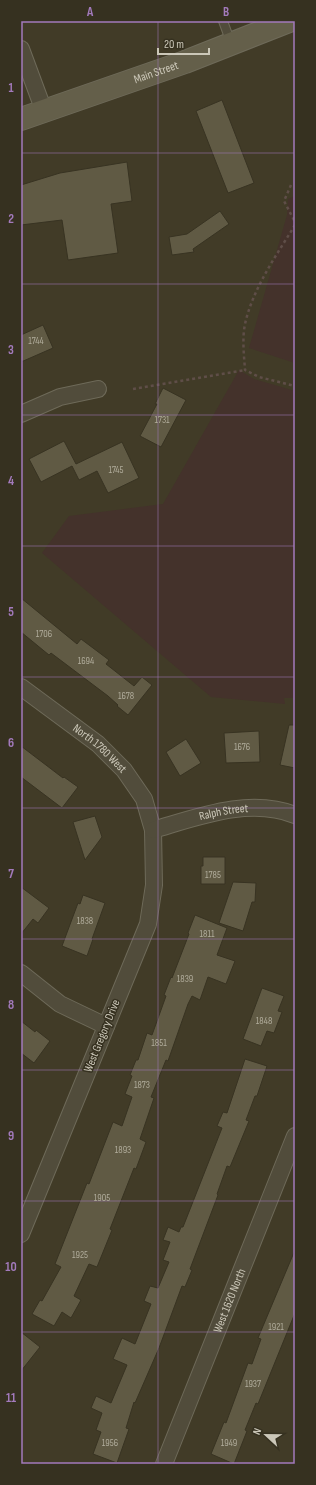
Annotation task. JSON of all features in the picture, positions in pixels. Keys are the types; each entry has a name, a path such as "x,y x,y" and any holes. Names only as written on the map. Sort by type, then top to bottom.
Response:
{"main road":[{"name":"Main Street","path":"21,119 185,62 289,21"}],"street":[{"path":"21,49 44,111"},
{"path":"21,414 60,398 98,389"},
{"name":"North 1780 West","path":"21,688 98,744 124,770 144,800 153,830"},
{"name":"Ralph Street","path":"153,830 218,811 252,807 285,811 295,815"},
{"name":"West Gregory Drive","path":"21,1234 148,924 154,885 153,830"},
{"path":"21,973 60,1004 106,1026"},
{"name":"West 1620 North","path":"164,1464 295,1136"}],"lane":[{"path":"222,21 232,44"}],"path":[{"path":"245,370 243,353 245,325 254,297 267,270 295,224 284,201 291,185"},
{"path":"133,389 245,370 259,377 295,386"}],"shaded area":[{"path":"295,196 295,363 249,348 287,215 288,199"},
{"path":"239,370 254,379 295,391 295,698 284,698 285,704 211,697 42,553 69,516 163,504"}],"building":[{"path":"222,100 254,183 228,193 196,111"},
{"path":"127,162 132,201 111,204 118,253 68,260 62,220 21,225 21,185 60,173"},
{"path":"220,211 229,224 193,249 194,252 172,255 169,237 187,234"},
{"path":"43,325 53,348 21,362 21,335"},
{"path":"163,388 186,400 161,447 140,436 157,404 155,404"},
{"path":"64,441 76,464 122,442 139,478 108,493 97,471 79,480 72,466 41,482 29,459"},
{"path":"21,598 77,644 81,639 109,660 106,664 134,686 142,677 152,685 128,715 108,696 51,653 49,655 21,632"},
{"path":"289,725 295,725 295,768 280,765"},
{"path":"259,731 260,762 226,763 224,733"},
{"path":"186,739 201,763 180,776 166,752"},
{"path":"21,746 63,778 64,777 78,787 62,808 21,777"},
{"path":"95,816 102,837 85,860 73,822"},
{"path":"203,857 225,857 225,884 201,884 201,866 203,866"},
{"path":"233,882 256,883 255,902 252,902 243,931 219,923"},
{"path":"21,887 49,908 38,923 33,919 21,934"},
{"path":"83,895 105,903 87,956 62,946 78,903 80,904"},
{"path":"195,915 227,928 217,955 235,961 226,984 208,977 200,1000 192,996 188,1004 168,1061 166,1060 151,1097 154,1098 140,1139 146,1142 110,1229 112,1230 97,1267 89,1264 74,1296 81,1300 71,1318 62,1312 54,1326 32,1314 40,1300 42,1301 61,1267 55,1264 87,1183 89,1184 113,1122 122,1126 132,1097 125,1094 132,1076 130,1075 136,1060 138,1060 147,1033 152,1035 166,996 164,995 171,977 172,978"},
{"path":"262,988 284,996 278,1011 282,1012 274,1033 267,1031 261,1046 243,1039"},
{"path":"21,1021 50,1041 34,1063 21,1053"},
{"path":"245,1059 267,1066 257,1096 255,1096 246,1120 249,1121 230,1167 227,1166 217,1194 218,1195 190,1269 192,1270 185,1287 182,1286 159,1348 135,1403 134,1402 126,1428 129,1429 117,1463 93,1454 101,1432 96,1430 102,1413 91,1408 96,1396 111,1403 127,1365 113,1359 122,1338 135,1344 151,1304 144,1301 150,1286 158,1288 169,1262 163,1260 170,1242 163,1240 168,1227 179,1232 181,1227 183,1227 222,1128 217,1126 223,1112 227,1113"},
{"path":"295,1250 295,1313 258,1404 256,1403 245,1430 247,1431 234,1464 211,1454 224,1422 226,1423 248,1363 252,1364 261,1339 258,1338"},
{"path":"21,1332 40,1347 21,1371"}]}
